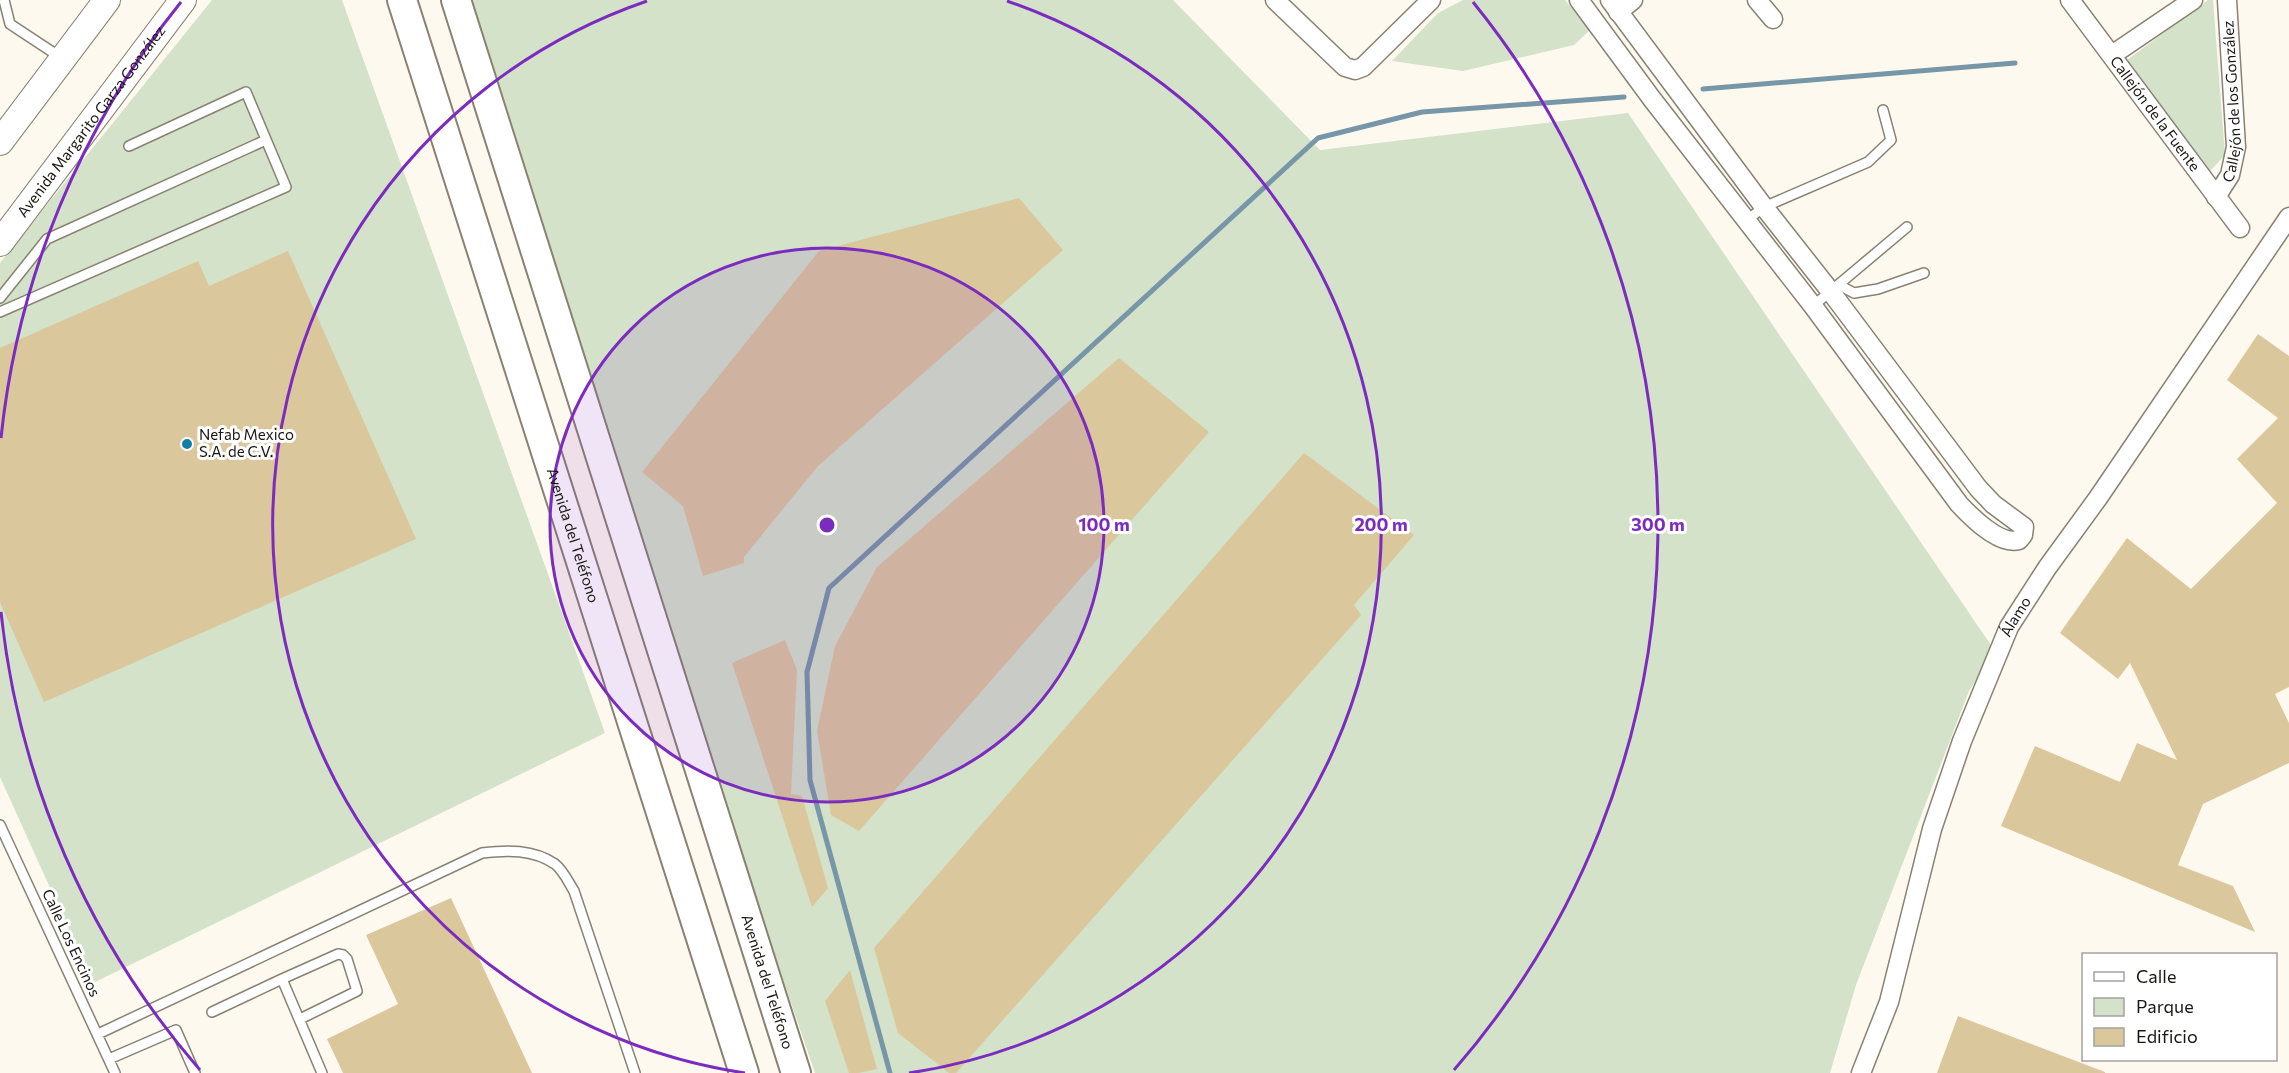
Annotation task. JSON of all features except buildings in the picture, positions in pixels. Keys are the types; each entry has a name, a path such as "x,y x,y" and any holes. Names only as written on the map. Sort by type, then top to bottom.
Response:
{"main road":[{"path":"0,142 107,0"},
{"name":"Avenida Margarito Garza González","path":"0,243 183,0"},
{"name":"Avenida del Teléfono","path":"402,0 744,1073"},
{"name":"Avenida del Teléfono","path":"456,0 796,1073"}],"street":[{"path":"1275,0 1345,67 1355,70 1363,67 1431,0"},
{"path":"1579,0 1813,306 1959,504 1985,528 2007,541 2019,540 2025,531 2021,523 1993,504 1978,488 1835,289 1764,207 1614,6 1634,0"},
{"path":"1757,0 1773,19"},
{"name":"Callejón de la Fuente","path":"2070,0 2240,228"},
{"path":"2112,55 2193,0"},
{"name":"Callejón de los González","path":"2216,196 2230,175 2236,147 2227,0"},
{"path":"1621,57 1641,43"},
{"name":"Álamo","path":"1861,1073 1889,1002 1940,807 1962,741 2009,627 2047,568 2098,498 2289,217"}],"lane":[{"path":"4,0 10,24 63,58"},
{"path":"0,312 286,187 246,92 129,146"},
{"path":"1747,220 1764,207 1868,162 1891,140 1883,110"},
{"path":"0,298 47,239 266,140"},
{"path":"1813,306 1907,227"},
{"path":"1835,289 1854,293 1878,289 1924,273"},
{"name":"Calle Los Encinos","path":"0,825 115,1073"},
{"path":"98,1034 482,853 505,850 532,853 556,865 574,891 634,1073"},
{"path":"212,1012 338,954 343,955 347,959 357,991 300,1019"},
{"path":"282,979 322,1073"},
{"path":"109,1059 176,1030 195,1073"}],"green space":[{"path":"212,0 342,0 605,733 93,983 0,777 0,263"},
{"path":"470,0 1173,0 1320,150 1628,113 1995,651 1969,691 1856,985 1830,1073 815,1073 673,657"},
{"path":"1463,0 1565,0 1590,30 1574,45 1463,71 1392,61 1438,13"},
{"path":"2208,0 2213,0 2225,155 2210,171 2127,60"}],"waterway":[{"path":"1703,89 2015,63"},
{"path":"890,1073 810,780 807,672 829,588 1318,138 1422,112 1624,97"}],"place":[{"name":"Nefab Mexico S.A. de C.V.","path":"187,444"}]}
